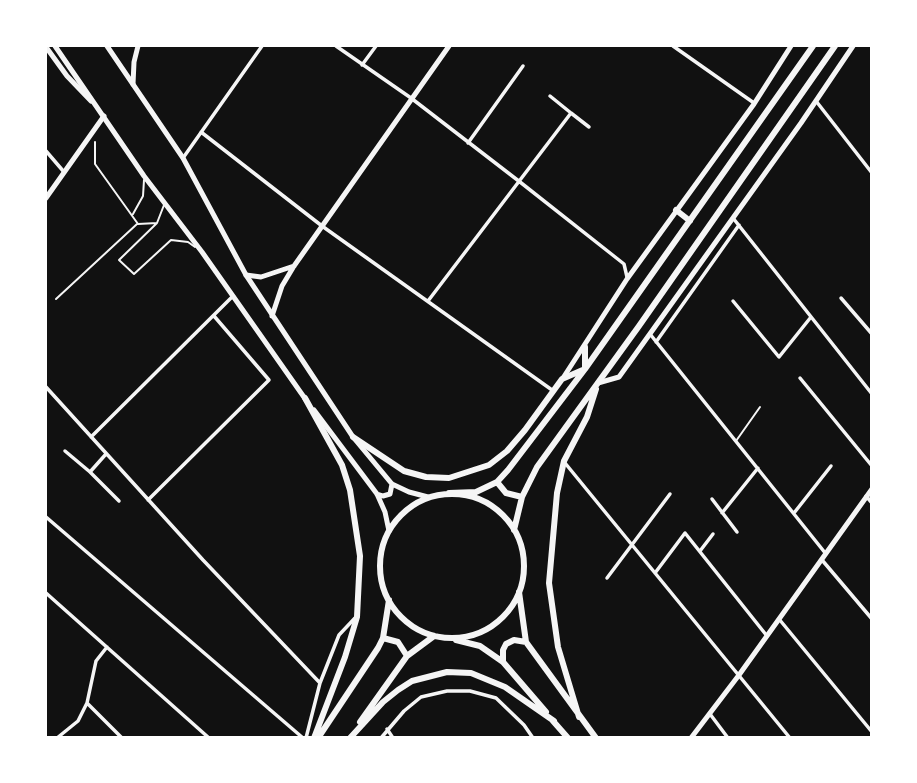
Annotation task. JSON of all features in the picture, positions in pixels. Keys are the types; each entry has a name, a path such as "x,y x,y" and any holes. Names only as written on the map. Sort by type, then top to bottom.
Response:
{"main road":[{"path":"568,737 503,662 480,646 434,636 408,622 388,600 381,578 381,553 389,531 412,505 428,498 476,492 497,482 586,369 813,46"},
{"path":"514,530 522,496 537,467 835,46"},
{"path":"676,210 690,221"},
{"path":"585,346 586,369"},
{"path":"353,437 404,471 426,477 449,478 489,465 507,451 562,379 586,369"},
{"path":"579,718 558,647 549,583 557,493 564,461 587,417 598,383"},
{"path":"305,398 342,465 350,490 360,556 357,617 316,737"},
{"path":"497,482 506,493 522,496"},
{"path":"448,638 479,633 495,624 508,611 519,592 524,572 522,550 514,530 502,514 486,502 468,495 449,494"},
{"path":"519,592 521,622 526,642 579,718 596,737"},
{"path":"316,737 379,648 388,600"},
{"path":"349,737 407,656 434,636"},
{"path":"383,638 398,642 407,656"},
{"path":"503,662 506,644 514,640 526,642"},
{"path":"349,737 383,702 405,685 447,672 471,673 512,690 554,721"}],"street":[{"path":"55,46 164,204 202,252 377,494 389,531"},
{"path":"107,46 183,158 246,275 353,437 392,484 428,498"},
{"path":"133,84 138,46"},
{"path":"183,158 262,46"},
{"path":"336,46 411,99 624,264 627,279"},
{"path":"362,65 376,46"},
{"path":"272,316 282,286 294,266 449,46"},
{"path":"673,46 754,104"},
{"path":"562,379 627,279 754,104 791,46"},
{"path":"598,383 619,377 816,101 852,46"},
{"path":"46,47 67,76 105,116"},
{"path":"468,143 523,66"},
{"path":"550,96 589,127"},
{"path":"816,101 872,173"},
{"path":"428,301 571,113"},
{"path":"46,198 105,116"},
{"path":"201,132 322,226 554,392"},
{"path":"46,151 64,172"},
{"path":"733,218 872,394"},
{"path":"656,342 739,225"},
{"path":"246,275 261,277 294,266"},
{"path":"91,437 232,297"},
{"path":"841,298 872,334"},
{"path":"733,301 779,357 811,317"},
{"path":"148,500 269,380 214,316"},
{"path":"649,334 826,554"},
{"path":"800,378 872,466"},
{"path":"46,387 148,500 320,682"},
{"path":"65,451 119,501"},
{"path":"90,472 106,454"},
{"path":"564,461 790,737"},
{"path":"794,513 831,466"},
{"path":"722,513 758,468"},
{"path":"377,494 390,494 392,484"},
{"path":"691,737 739,675 872,489"},
{"path":"607,578 670,494"},
{"path":"866,496 872,503"},
{"path":"712,499 737,532"},
{"path":"46,517 304,737 320,682 339,635 357,617"},
{"path":"655,573 685,533 767,636"},
{"path":"700,551 713,534"},
{"path":"821,560 872,619"},
{"path":"46,593 209,737"},
{"path":"779,619 872,732"},
{"path":"57,737 78,721 87,703 96,661 107,647"},
{"path":"381,737 421,696 447,691 470,691 496,698 533,737"},
{"path":"87,703 122,737"},
{"path":"709,714 728,737"},
{"path":"387,729 393,737"}],"lane":[{"path":"95,142 95,164 138,224"},
{"path":"132,215 143,196 144,176"},
{"path":"164,204 157,223 119,260 134,274 171,240 188,242 202,252"},
{"path":"56,299 138,224 157,223"},
{"path":"736,442 760,407"}]}
